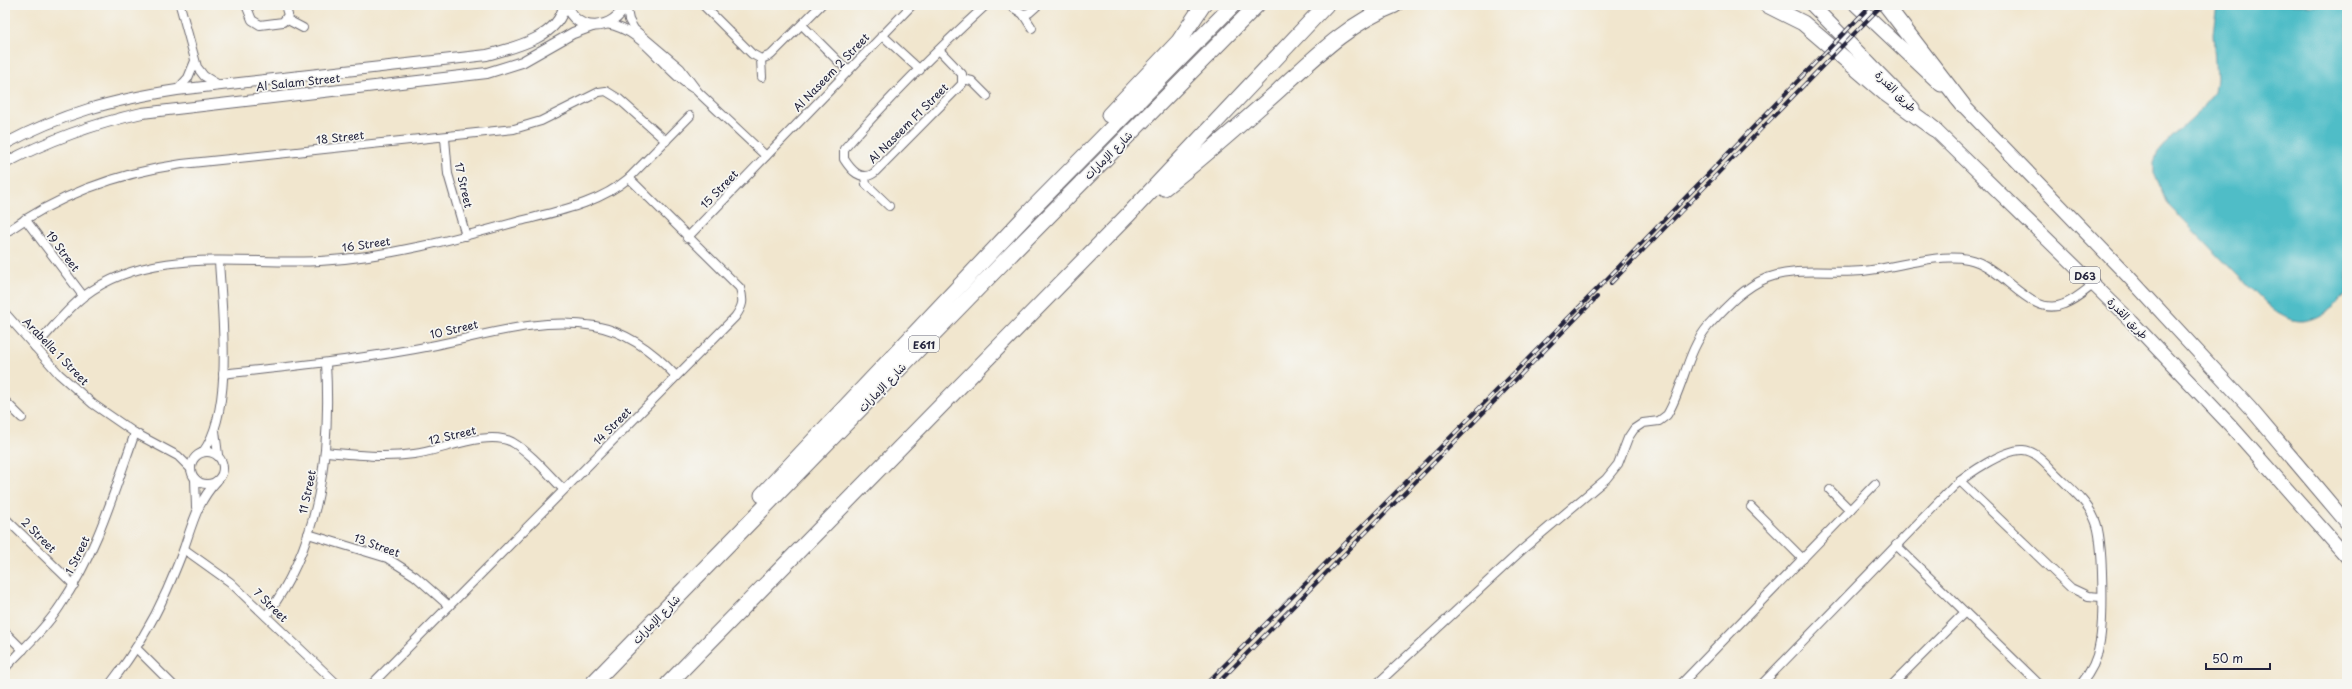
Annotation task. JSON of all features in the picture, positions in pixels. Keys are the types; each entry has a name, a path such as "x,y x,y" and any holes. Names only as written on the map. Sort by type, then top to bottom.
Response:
{"highway":[{"path":"868,383 941,292 1169,53 1188,29 1203,5"},
{"path":"609,667 647,617 674,586 1106,132 1233,5"},
{"name":"شارع الإمارات","path":"592,684 1021,244 1257,5"},
{"path":"668,684 1128,215 1326,5"},
{"path":"1128,215 1221,142 1339,37 1362,21 1395,5"},
{"path":"1767,5 1803,23 1886,94 1934,129"},
{"path":"1886,5 1963,105"}],"main road":[{"name":"طريق القدرة","path":"1812,5 1934,129 2094,284 2231,426 2347,557"},
{"name":"D63","path":"1856,5 1963,105 2127,275 2250,408 2347,523"}],"street":[{"path":"180,5 194,61 204,76 219,85"},
{"path":"246,5 252,20 260,25 283,22 288,15 285,5"},
{"path":"565,5 574,17 582,23 592,26"},
{"name":"Al Salam Street","path":"5,144 72,113 132,97 219,85 487,55 522,44 547,31 560,17 565,5"},
{"path":"606,24 619,16 626,5"},
{"path":"626,5 629,20 634,29 766,156"},
{"path":"703,5 752,54 761,59"},
{"path":"761,59 771,55 821,5"},
{"name":"Al Naseem 2 Street","path":"766,156 847,70 912,5"},
{"name":"Al Naseem F1 Street","path":"940,51 962,74 963,79 958,87 874,173 865,177 860,176 846,164 843,154 844,149 920,70 986,5"},
{"path":"1009,5 1023,14 1032,28"},
{"path":"1023,14 1029,13 1038,5"},
{"path":"286,19 303,28"},
{"path":"606,24 624,29 638,37 674,68"},
{"name":"Al Salam Street","path":"5,163 68,133 105,121 142,113 251,99 487,73 522,62 573,33 592,26 606,24"},
{"path":"802,25 847,70"},
{"path":"882,35 920,70"},
{"path":"761,59 762,77"},
{"path":"177,90 188,78 194,61"},
{"name":"Al Naseem F1 Street","path":"963,79 972,81 988,96"},
{"name":"18 Street","path":"5,233 25,219 73,194 101,183 159,167 445,138 528,126 599,92 606,92 619,99 666,141"},
{"name":"16 Street","path":"35,347 84,296 108,281 135,270 163,264 320,261 354,258 466,236 594,200 618,187 629,178 690,116"},
{"name":"17 Street","path":"445,138 448,174 466,236"},
{"name":"15 Street","path":"687,238 766,156"},
{"name":"Al Naseem F1 Street","path":"865,177 866,184 889,206"},
{"name":"14 Street","path":"372,684 735,317 741,308 744,299 740,288 687,238 629,178"},
{"name":"19 Street","path":"25,219 84,296"},
{"path":"1377,684 1523,549 1606,479 1618,464 1628,438 1634,429 1644,423 1659,421 1667,415 1694,348 1703,332 1740,294 1754,285 1778,276 1863,271 1949,257 1970,260 1988,266 2029,300 2046,307 2065,304 2094,284"},
{"path":"191,469 192,464 210,441 215,428 223,374 223,340 219,262"},
{"name":"Arabella 1 Street","path":"5,313 59,374 87,399 135,433 174,453 191,469 195,479 196,510"},
{"name":"10 Street","path":"223,374 326,363 436,345 514,327 551,323 596,327 617,333 637,343 664,363 676,376"},
{"name":"11 Street","path":"266,616 288,582 308,534 316,507 326,452 328,404 326,363"},
{"path":"5,401 22,418"},
{"path":"110,684 136,648 167,590 184,549 196,510 205,494 217,481 224,468 218,455 215,428"},
{"name":"1 Street","path":"5,668 23,650 59,608 74,585 97,539 135,433"},
{"name":"12 Street","path":"326,452 373,456 414,454 487,438 500,438 512,442 564,489"},
{"path":"1762,684 1960,481 2013,451 2027,450 2038,456 2084,502 2095,519 2101,545 2100,646 2093,666 2081,684"},
{"name":"Arabella 1 Street","path":"174,453 213,453 218,455"},
{"path":"195,479 206,484 217,481"},
{"path":"1960,481 2071,588 2088,596 2101,597"},
{"path":"1681,684 1875,484"},
{"path":"1830,490 1850,510"},
{"path":"1751,507 1803,559"},
{"name":"2 Street","path":"5,518 74,585"},
{"name":"13 Street","path":"308,534 392,561 415,576 449,606"},
{"path":"1896,545 2039,684"},
{"name":"7 Street","path":"184,549 230,582 337,684"},
{"path":"1893,684 1965,612"},
{"path":"5,632 23,650"},
{"path":"136,648 172,684"}],"water":[{"path":"2217,5 2347,5 2347,293 2326,311 2310,320 2292,320 2278,313 2265,303 2167,204 2154,173 2154,162 2158,152 2168,140 2203,108 2214,91 2216,78 2213,33"}],"railway":[{"path":"1206,684 1606,280 1871,5"},
{"path":"1611,283 1882,5"},
{"path":"1217,684 1597,297"}]}
